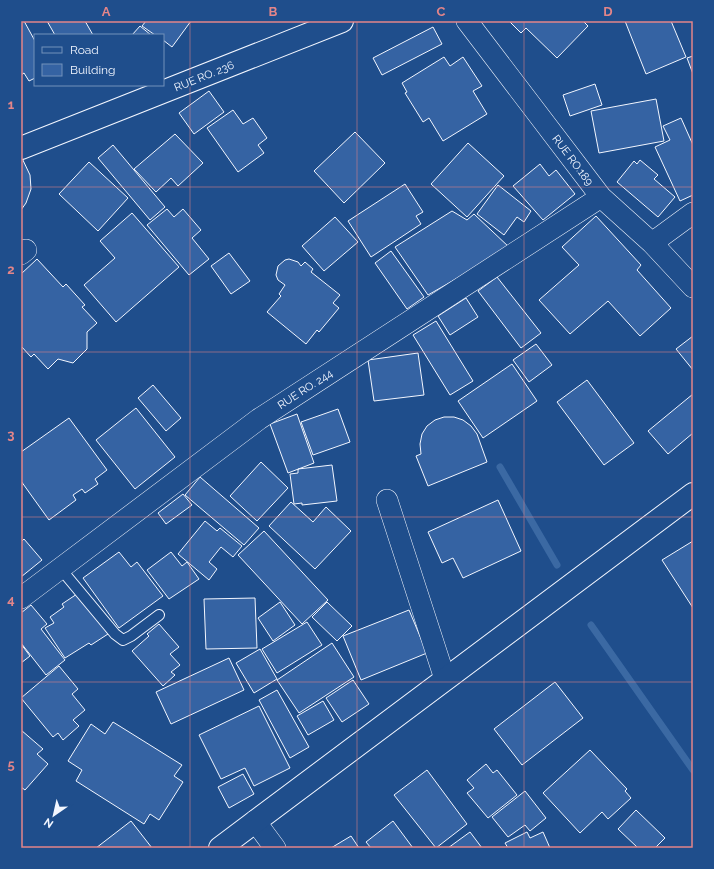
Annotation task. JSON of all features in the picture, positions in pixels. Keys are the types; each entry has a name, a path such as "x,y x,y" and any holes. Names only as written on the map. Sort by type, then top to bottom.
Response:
{"main road":[{"name":"RUE RO. 236","path":"21,148 342,21"},
{"path":"220,848 693,494"}],"street":[{"name":"RUE RO.189","path":"467,21 601,197 652,243 693,287"},
{"name":"RUE RO. 244","path":"21,598 259,419 601,197"},
{"path":"652,243 693,213"},
{"path":"387,500 445,679"},
{"path":"255,821 275,848"}],"lane":[{"path":"60,568 115,634 123,640 131,636 159,615"}],"building":[{"path":"21,21 24,21 34,39 34,78 29,81 24,73 21,75"},
{"path":"47,21 85,21 92,34 54,34"},
{"path":"146,21 191,21 172,47 164,41 164,34 154,34 142,26"},
{"path":"509,21 583,21 588,26 557,58 526,28 521,33"},
{"path":"625,21 671,21 686,57 646,74"},
{"path":"140,26 150,34 133,34"},
{"path":"433,27 442,44 382,75 373,58"},
{"path":"693,56 693,74 687,58"},
{"path":"444,57 450,66 463,57 482,86 473,91 487,114 443,141 429,118 423,122 405,93 407,92 402,83"},
{"path":"595,84 602,105 570,116 563,95"},
{"path":"209,91 224,112 194,134 179,113"},
{"path":"656,99 664,141 599,153 591,111"},
{"path":"233,110 243,124 253,118 267,138 258,145 264,153 238,172 207,128"},
{"path":"681,118 693,145 693,195 680,201 655,147 670,140 663,126"},
{"path":"355,132 385,163 344,203 314,171"},
{"path":"175,134 203,163 178,186 171,178 156,192 134,169"},
{"path":"468,143 504,176 467,217 431,184"},
{"path":"113,145 165,207 150,220 98,158"},
{"path":"21,156 30,175 31,189 26,203 21,210"},
{"path":"640,160 658,175 654,179 675,197 658,217 617,182 634,161 637,164"},
{"path":"89,162 128,198 98,231 59,194"},
{"path":"540,164 549,176 556,170 575,194 543,220 513,186"},
{"path":"405,184 423,212 416,216 421,224 371,257 348,221"},
{"path":"498,185 531,211 524,222 517,217 504,235 477,214"},
{"path":"167,209 174,217 183,209 201,230 192,238 209,259 189,275 147,225"},
{"path":"452,211 467,220 474,214 510,248 428,295 395,247"},
{"path":"132,213 179,267 116,322 84,285 115,258 100,241"},
{"path":"596,216 641,265 637,270 671,308 640,336 608,301 570,334 539,300 579,265 562,247"},
{"path":"335,217 358,242 324,271 302,246"},
{"path":"391,251 424,297 407,309 375,263"},
{"path":"229,253 250,281 231,294 211,266"},
{"path":"37,259 63,287 66,284 85,305 82,307 97,323 87,332 87,349 73,363 58,359 48,369 34,354 31,357 21,346 21,274"},
{"path":"289,259 298,262 301,266 305,262 313,269 311,272 340,295 333,303 339,308 319,332 317,330 306,344 267,312 281,296 279,294 285,285 278,280 276,275 278,266 285,260"},
{"path":"497,277 541,333 521,348 478,291"},
{"path":"466,298 478,317 450,335 438,316"},
{"path":"436,321 473,381 450,395 413,335"},
{"path":"693,336 693,370 676,349"},
{"path":"536,344 552,365 529,382 513,360"},
{"path":"418,353 424,395 374,401 368,360"},
{"path":"512,364 537,401 483,438 458,401"},
{"path":"587,380 634,443 604,465 557,402"},
{"path":"153,385 181,418 166,431 138,398"},
{"path":"693,394 693,433 668,454 648,431"},
{"path":"136,408 175,457 135,489 96,440"},
{"path":"338,409 350,442 313,455 301,422"},
{"path":"297,414 314,463 288,473 270,424"},
{"path":"444,417 454,417 463,420 471,426 477,434 487,462 428,486 416,456 421,454 420,444 422,434 427,426 435,420"},
{"path":"69,418 107,470 95,479 98,484 85,493 82,489 73,495 76,500 49,520 21,481 21,452"},
{"path":"261,462 288,488 257,521 230,496"},
{"path":"332,465 337,501 302,505 302,503 294,504 290,474 298,473 298,469"},
{"path":"200,477 259,528 244,545 185,495"},
{"path":"183,494 192,505 166,524 158,513"},
{"path":"498,500 521,551 463,578 453,558 442,563 428,532"},
{"path":"291,502 313,522 326,507 351,531 315,569 269,526"},
{"path":"205,521 217,531 220,528 242,546 233,557 221,547 209,562 217,569 209,580 178,554"},
{"path":"264,531 328,600 302,624 238,555"},
{"path":"24,539 42,560 21,577 21,542"},
{"path":"693,541 693,608 662,560"},
{"path":"119,552 131,567 137,562 163,596 119,628 83,578"},
{"path":"171,552 182,566 187,562 199,579 169,599 147,570"},
{"path":"80,592 108,634 91,645 89,643 65,658 45,628 54,623 50,617 64,607 62,604"},
{"path":"255,598 257,648 206,649 204,599"},
{"path":"280,602 295,625 273,641 258,618"},
{"path":"327,602 352,626 337,641 312,617"},
{"path":"31,605 47,624 41,629 65,660 46,675 21,643 21,613"},
{"path":"409,610 427,653 361,680 343,636"},
{"path":"307,622 322,645 277,673 262,649"},
{"path":"159,624 179,647 170,654 180,665 171,672 175,675 163,686 132,651 149,636 147,634"},
{"path":"332,643 354,677 299,713 277,680"},
{"path":"21,644 30,656 21,663"},
{"path":"260,649 277,679 254,693 236,663"},
{"path":"229,658 244,690 171,724 156,692"},
{"path":"59,666 78,689 72,694 85,710 73,720 79,726 63,740 58,733 53,737 21,698"},
{"path":"353,680 369,704 342,722 326,698"},
{"path":"555,682 583,718 522,765 494,729"},
{"path":"277,690 309,747 290,758 259,700"},
{"path":"323,701 334,720 308,735 297,716"},
{"path":"259,706 290,768 254,786 245,768 221,779 199,735"},
{"path":"113,722 182,765 174,776 183,782 159,820 150,814 144,824 76,781 82,770 68,761 91,724 105,734"},
{"path":"21,730 43,749 37,754 48,764 25,790 21,787"},
{"path":"590,750 627,789 625,791 631,798 608,819 602,812 580,833 543,793"},
{"path":"486,764 493,773 497,770 517,795 488,818 467,793 474,788 467,780"},
{"path":"427,770 467,824 436,848 394,795"},
{"path":"243,774 254,794 229,808 218,787"},
{"path":"525,791 546,818 530,831 525,825 508,837 492,817"},
{"path":"636,810 665,838 655,848 638,848 618,829"},
{"path":"131,821 152,848 96,848"},
{"path":"393,821 413,848 371,848 366,842"},
{"path":"470,832 482,848 448,848"},
{"path":"527,832 530,838 543,832 550,848 508,848 505,843"},
{"path":"351,836 359,848 331,848"}],"waterway":[{"path":"500,467 557,565"},
{"path":"591,625 693,770"}]}
